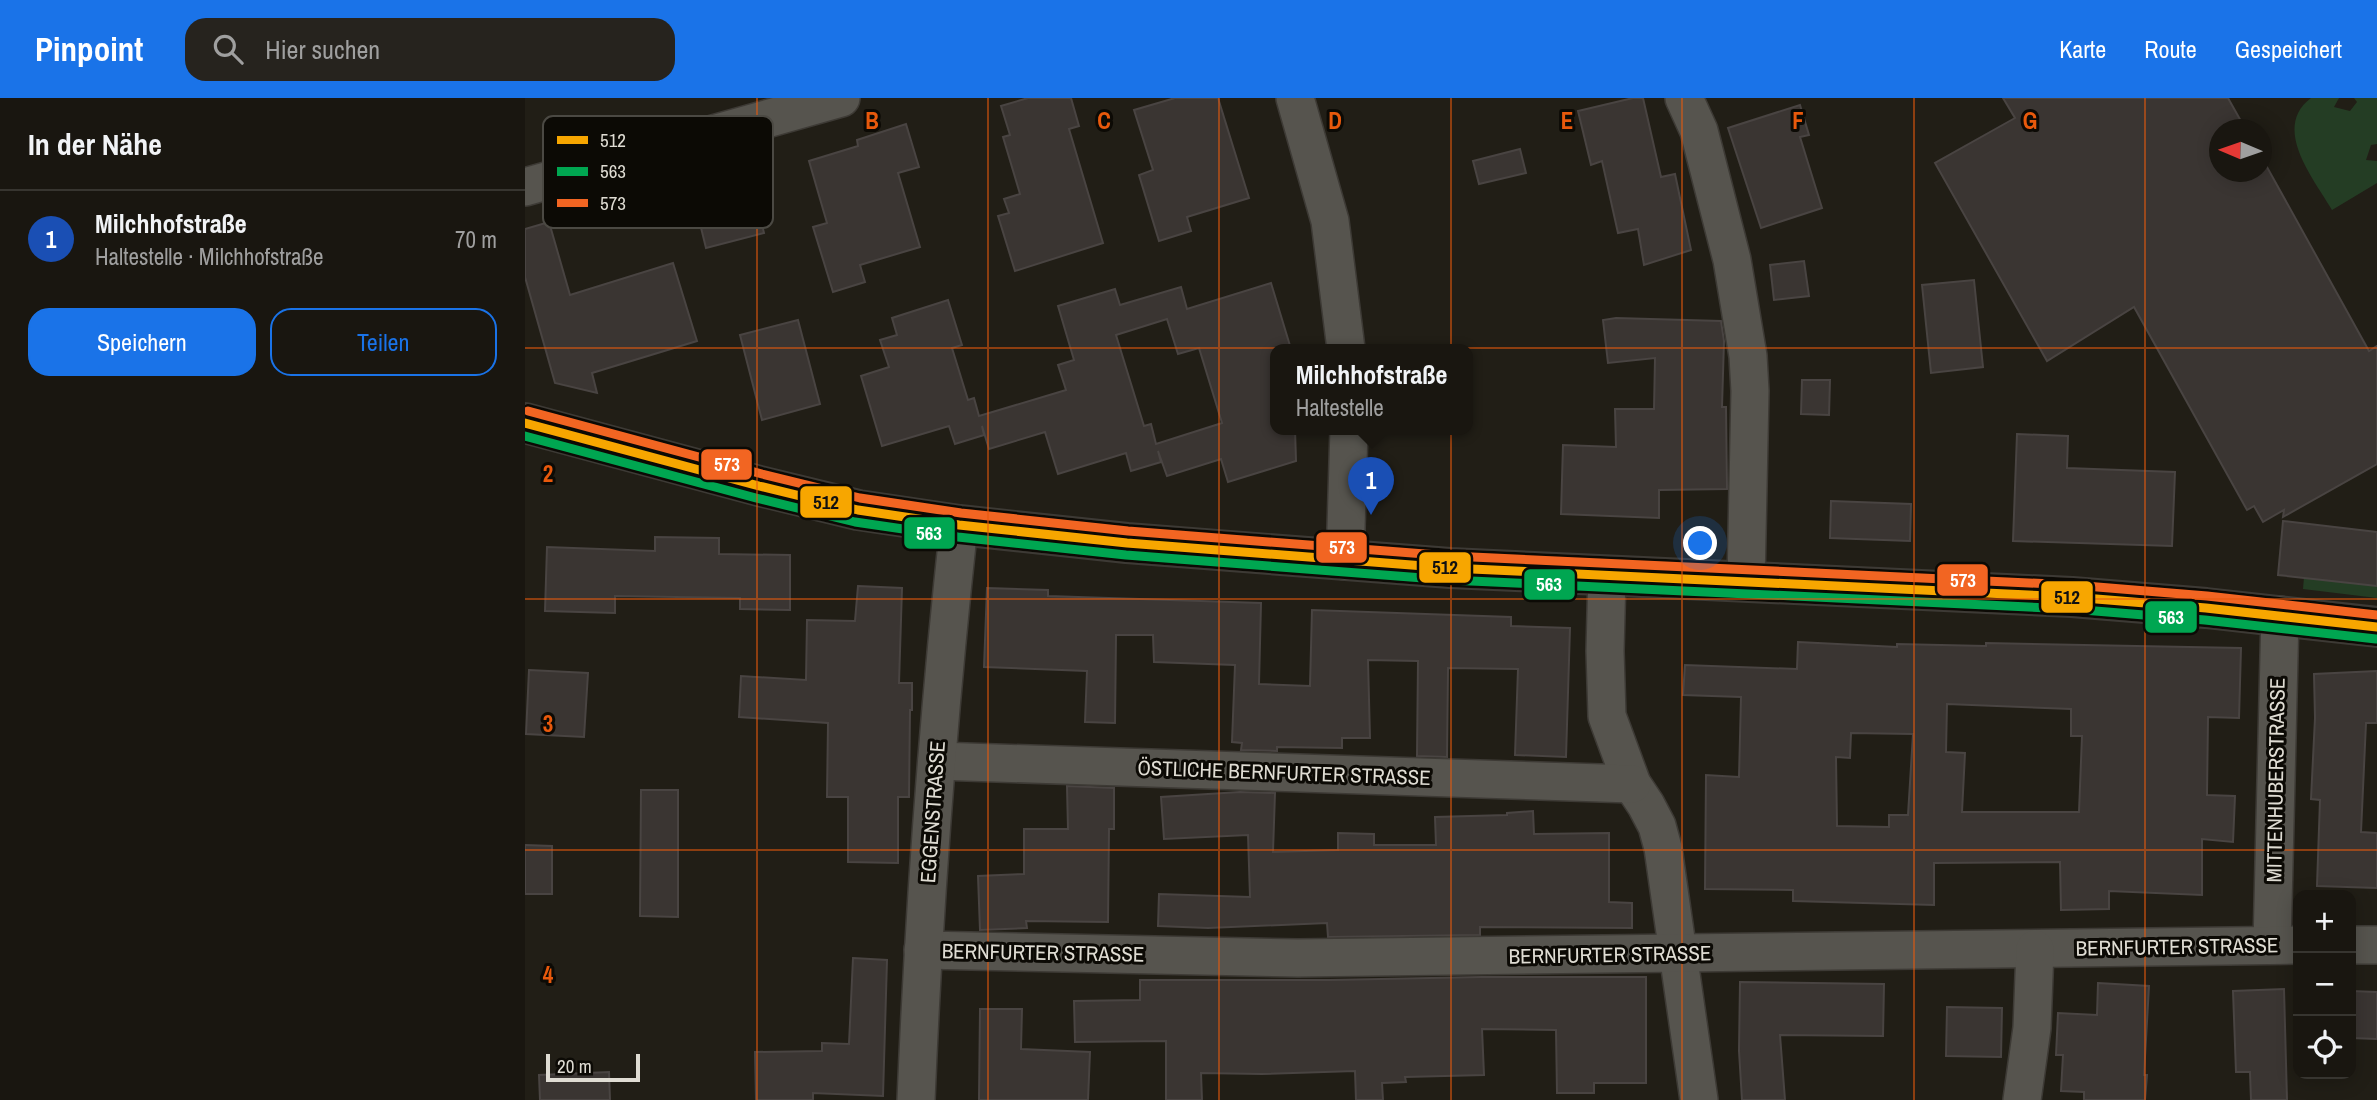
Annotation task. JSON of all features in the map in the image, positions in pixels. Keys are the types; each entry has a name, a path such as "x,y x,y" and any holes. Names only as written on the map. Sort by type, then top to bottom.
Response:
{"main road":[{"path":"525,423 858,510 959,525 1127,543 1345,561 2072,597 2280,615 2377,627"}],"street":[{"path":"773,117 841,98"},
{"path":"1295,98 1330,221 1345,344"},
{"path":"1684,98 1699,131 1733,260 1748,356 1746,582"},
{"path":"525,187 543,182"},
{"path":"1345,561 1349,435"},
{"name":"EGGENSTRASSE","path":"916,1100 923,950 947,626 959,525"},
{"path":"1607,575 1607,716 1632,784 1657,826 1663,848 1699,1100"},
{"name":"MITTENHUBERSTRASSE","path":"2280,615 2285,945"},
{"name":"ÖSTLICHE BERNFURTER STRASSE","path":"937,761 1632,784"},
{"name":"BERNFURTER STRASSE","path":"923,950 1298,958 2285,945"},
{"path":"2356,945 2377,945"},
{"path":"2022,1100 2032,1028 2035,949"}],"green space":[{"path":"2311,98 2339,98 2334,107 2350,111 2357,102 2354,98 2377,98 2377,144 2371,145 2366,160 2377,161 2377,183 2332,210 2307,169 2295,138 2295,124 2300,110"},
{"path":"2304,577 2377,586 2377,598 2303,589"}],"building":[{"path":"1028,98 1071,98 1079,126 1069,129 1103,243 1015,271 998,216 1009,213 1004,199 1020,194 1003,137 1010,135 1001,106"},
{"path":"1175,98 1218,98 1249,198 1187,217 1191,231 1159,241 1139,175 1153,170 1134,110"},
{"path":"1643,98 1661,177 1675,174 1691,250 1644,265 1638,229 1618,233 1602,161 1591,165 1578,111"},
{"path":"2003,98 2228,98 2240,119 2209,119 2209,182 2272,182 2272,176 2369,351 2377,346 2377,464 2283,517 2284,510 2263,522 2254,506 2247,510 2134,307 2047,361 1935,163 2015,118"},
{"path":"1800,105 1809,135 1800,137 1822,208 1761,228 1728,128"},
{"path":"906,124 919,167 898,173 920,247 860,265 865,282 833,292 813,227 827,223 809,161 858,146 857,140"},
{"path":"1520,149 1526,173 1479,184 1473,161"},
{"path":"543,224 543,228 551,228 570,295 673,263 697,341 592,373 597,393 555,383 525,277 525,229"},
{"path":"701,228 763,228 764,233 706,248"},
{"path":"1804,261 1809,296 1774,300 1770,265"},
{"path":"1974,280 1983,367 1931,373 1922,285"},
{"path":"1271,283 1289,344 1270,344 1270,435 1295,435 1296,461 1228,482 1221,459 1167,476 1158,451 1161,462 1131,471 1126,453 1058,474 1045,432 989,449 982,426 984,435 955,444 949,426 882,446 861,376 889,367 880,340 897,335 892,318 948,300 962,345 952,348 968,400 974,398 979,416 1066,390 1058,365 1074,360 1058,306 1115,289 1120,305 1181,287 1187,309","holes":["1167,319 1178,354 1199,348 1222,423 1156,444 1151,424 1144,426 1116,335"]},
{"path":"1616,318 1721,321 1724,341 1722,407 1726,407 1727,489 1659,490 1659,518 1561,514 1563,445 1616,447 1615,409 1654,409 1655,358 1608,363 1603,320"},
{"path":"798,320 820,404 762,420 740,335"},
{"path":"1802,380 1830,380 1829,415 1801,414"},
{"path":"2017,434 2068,436 2067,468 2175,472 2172,546 2013,541"},
{"path":"1831,501 1911,504 1910,541 1830,538"},
{"path":"2283,521 2377,532 2377,586 2278,575"},
{"path":"655,537 719,538 719,554 790,555 790,610 740,609 740,598 615,596 615,613 545,611 547,547 655,551"},
{"path":"858,586 902,588 899,683 912,683 912,710 909,797 898,797 898,863 848,862 848,797 827,797 828,723 739,717 741,676 806,680 807,620 855,621"},
{"path":"987,588 1048,590 1048,596 1261,603 1259,684 1310,686 1312,610 1511,617 1511,626 1570,628 1566,757 1515,755 1518,669 1448,668 1447,757 1417,756 1418,661 1368,660 1370,738 1342,738 1342,748 1277,747 1277,751 1241,750 1242,743 1232,742 1235,665 1154,662 1153,635 1116,635 1115,723 1085,722 1087,671 984,667"},
{"path":"1798,642 1897,647 1897,644 1986,646 1986,643 2241,648 2239,718 2208,717 2207,795 2235,796 2233,842 2202,839 2202,895 2109,891 2109,909 2061,910 2060,862 1934,863 1934,905 1793,901 1793,890 1705,889 1706,775 1739,777 1741,697 1683,695 1685,665 1797,669","holes":["1947,704 2071,709 2071,736 2082,736 2079,812 1962,812 1965,753 1946,752","1851,733 1913,734 1908,815 1889,815 1889,827 1837,826 1836,757 1850,758"]},
{"path":"529,670 588,673 584,737 526,734"},
{"path":"2377,671 2377,723 2366,723 2361,832 2377,833 2377,888 2317,886 2320,800 2311,799 2314,674"},
{"path":"1067,786 1114,788 1114,829 1109,829 1108,922 1026,921 1027,928 980,930 978,876 1024,874 1024,829 1068,829"},
{"path":"641,790 678,790 678,917 640,916"},
{"path":"1240,792 1275,793 1273,852 1338,850 1338,833 1374,834 1374,845 1436,845 1435,817 1507,815 1533,811 1534,834 1609,833 1609,902 1632,903 1632,928 1480,927 1480,935 1328,937 1327,923 1208,928 1158,926 1159,894 1250,897 1248,835 1164,839 1161,797"},
{"path":"525,845 552,846 552,894 525,894"},
{"path":"853,958 887,960 883,1096 813,1093 813,1100 756,1100 755,1052 822,1051 822,1043 849,1044"},
{"path":"1646,977 1646,1083 1594,1083 1594,1093 1557,1093 1556,1030 1482,1029 1484,1075 1405,1077 1406,1082 1382,1083 1383,1100 1356,1100 1355,1071 1201,1073 1202,1100 1166,1100 1166,1041 1075,1042 1074,1001 1140,1000 1140,980"},
{"path":"1740,982 1884,984 1883,1036 1780,1035 1785,1100 1742,1100 1739,1051"},
{"path":"2098,983 2149,986 2145,1100 2084,1100 2084,1092 2061,1091 2063,1055 2056,1055 2058,1013 2097,1015"},
{"path":"2284,989 2287,1100 2251,1100 2250,1072 2236,1072 2233,991"},
{"path":"2356,991 2377,992 2377,1039 2356,1038"},
{"path":"1947,1007 2002,1008 2001,1057 1946,1056"},
{"path":"980,1009 1022,1009 1021,1049 1090,1052 1088,1100 979,1100"},
{"path":"609,1072 610,1100 540,1100 539,1075"}],"transit line":[{"name":"573","path":"528,411 860,498 961,513 1128,531 1451,556 2073,585 2207,596 2377,615"},
{"name":"512","path":"525,423 858,510 959,525 1127,543 1450,568 2072,597 2206,608 2377,627"},
{"name":"563","path":"525,436 855,522 958,537 1126,555 1449,580 2071,609 2205,620 2376,639"}],"place":[{"name":"Milchhofstraße","path":"1371,515"}]}
